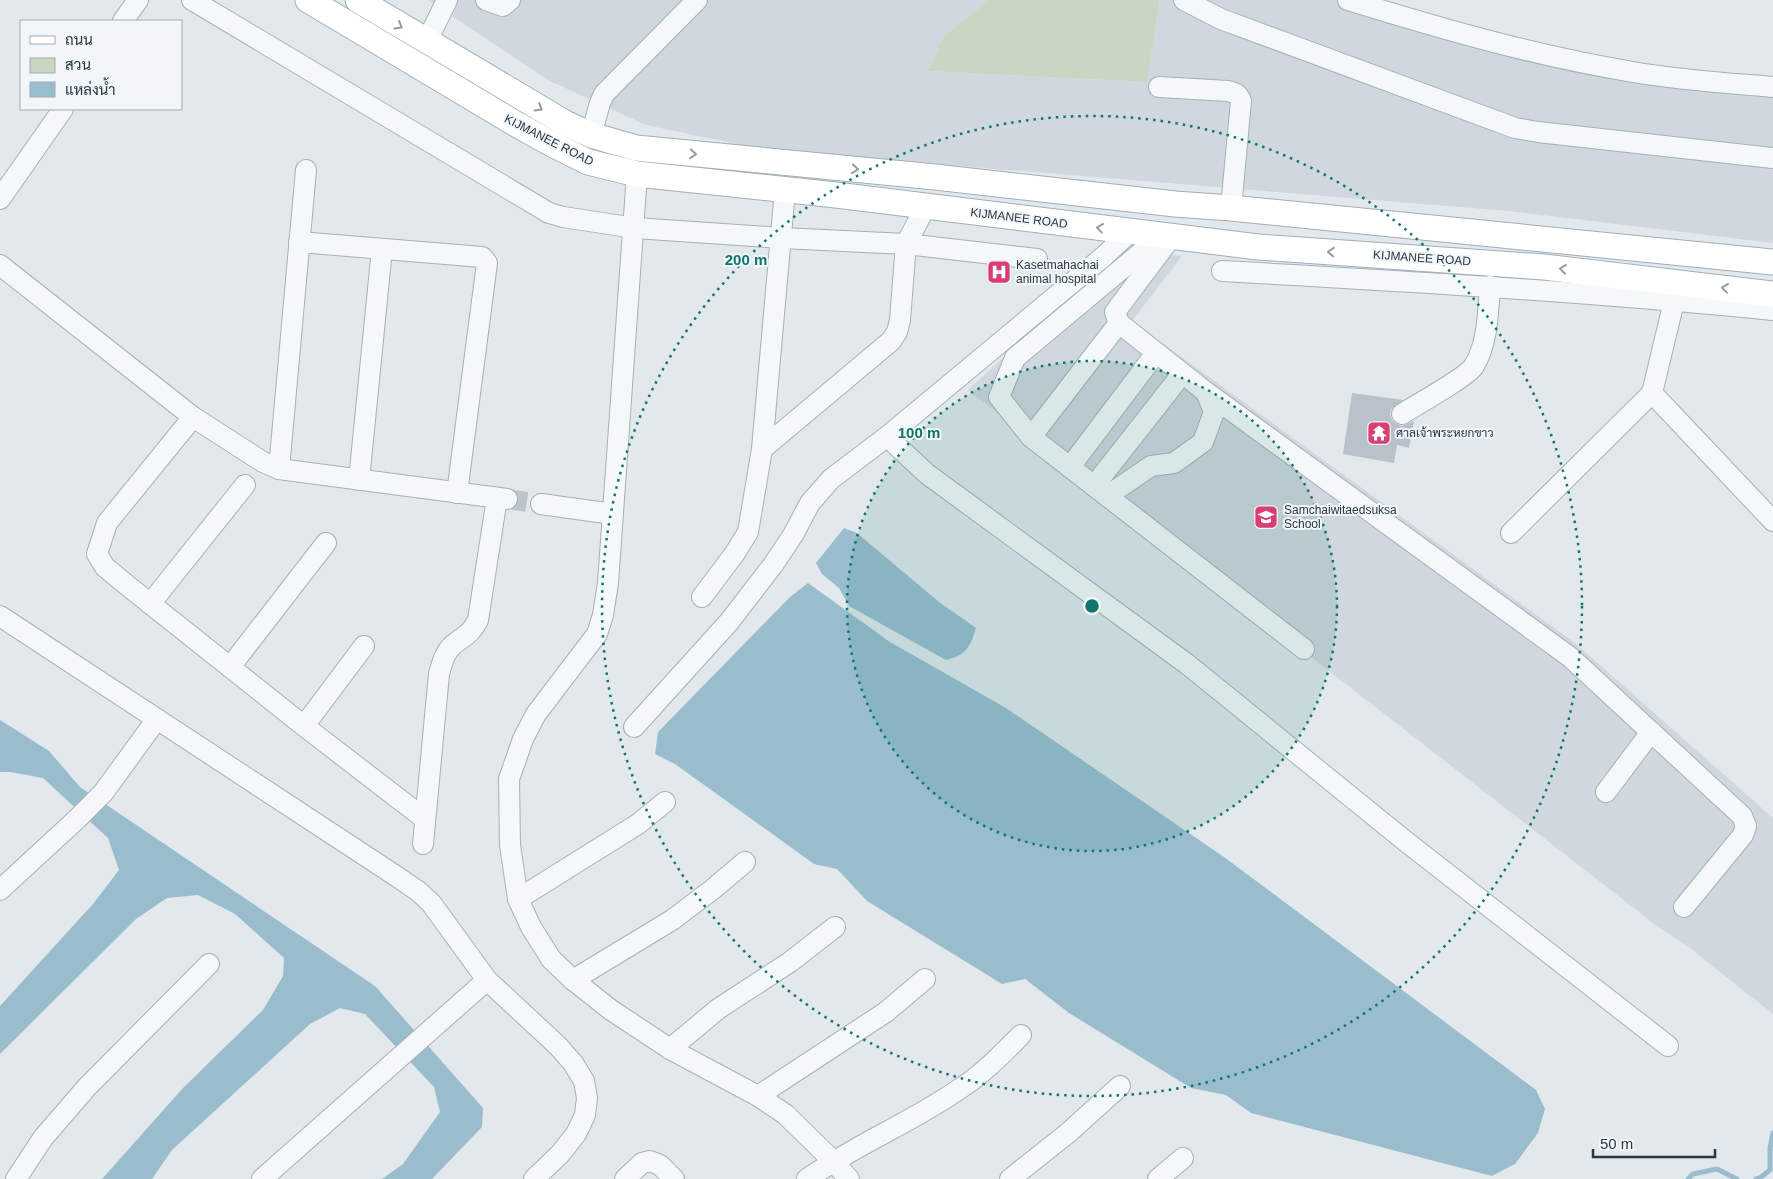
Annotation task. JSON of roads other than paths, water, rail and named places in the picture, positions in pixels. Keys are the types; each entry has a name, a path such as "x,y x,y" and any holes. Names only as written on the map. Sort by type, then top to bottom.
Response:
{"main road":[{"name":"KIJMANEE ROAD","path":"308,0 538,136 588,162 637,174 926,206 1151,242 1258,247 1544,267 1676,291 1773,294"},
{"name":"KIJMANEE ROAD","path":"358,0 565,123 591,135 636,148 935,177 1175,204 1773,262"},
{"path":"1358,254 1360,221"}],"street":[{"path":"125,20 138,0"},
{"path":"192,0 549,213 635,228 906,244 1037,259"},
{"path":"427,41 448,0"},
{"path":"486,0 503,6 510,0"},
{"path":"591,135 604,94 696,0"},
{"path":"1184,0 1221,19 1515,128 1773,158"},
{"path":"1348,0 1372,3 1438,28 1586,64 1635,73 1773,87"},
{"path":"1159,87 1228,91 1239,96 1241,101 1231,208"},
{"path":"0,199 62,110"},
{"path":"279,469 306,170"},
{"path":"637,174 635,228 604,615 597,634 536,714 523,739 509,779 510,845 518,899 531,927 551,959 573,980 611,1010 670,1049 758,1096 785,1114 833,1161 848,1179"},
{"path":"702,597 735,553 748,532 762,449 785,190"},
{"path":"762,449 891,341 897,332 900,320 906,244 926,206"},
{"path":"299,242 482,257 487,263 457,493"},
{"path":"1151,242 1115,312 1119,323 1206,392 1570,657 1742,816 1746,826 1743,836 1684,907"},
{"path":"634,727 730,622 774,565 810,503 826,485 1103,257 1151,242"},
{"path":"1151,242 1015,358 1000,397 1030,437 1304,649"},
{"path":"359,480 382,249"},
{"path":"0,265 193,417 263,462 279,469 502,499 478,620 473,630 452,646 444,657 439,674 423,844"},
{"path":"1222,271 1490,286 1676,291 1773,310"},
{"path":"1402,414 1458,379 1473,367 1483,343 1490,286"},
{"path":"1511,533 1652,392 1676,291"},
{"path":"1030,437 1119,323"},
{"path":"1070,467 1156,353"},
{"path":"1100,491 1182,374"},
{"path":"1100,491 1151,466 1174,463 1203,442 1214,412 1206,392"},
{"path":"1652,392 1773,521"},
{"path":"193,417 107,523 96,554 105,567 150,604 425,819"},
{"path":"889,435 896,445 927,474 1187,664 1404,840 1668,1046"},
{"path":"150,604 245,485"},
{"path":"541,504 613,514"},
{"path":"230,667 326,543"},
{"path":"0,616 418,891 431,903 487,980 558,1046 573,1062 584,1081 587,1098 585,1115 576,1134 560,1154 534,1179"},
{"path":"304,726 364,646"},
{"path":"0,890 77,819 103,792 157,719"},
{"path":"1606,792 1651,732"},
{"path":"518,899 638,824 665,802"},
{"path":"573,980 672,920 745,862"},
{"path":"670,1049 718,1009 790,962 835,927"},
{"path":"16,1179 43,1138 87,1087 209,964"},
{"path":"758,1096 886,1012 925,979"},
{"path":"262,1179 487,980"},
{"path":"807,1179 833,1161 930,1109 960,1089 986,1069 1020,1035"},
{"path":"1010,1179 1068,1133 1120,1086"},
{"path":"1158,1179 1183,1158"},
{"path":"625,1179 642,1163 650,1161 660,1165 674,1179"}],"water":[{"path":"844,528 857,533 939,602 976,628 972,641 963,653 946,660 849,606 839,588 822,574 816,563"},
{"path":"808,583 890,642 1006,708 1224,857 1536,1090 1545,1109 1538,1133 1515,1164 1492,1176 1251,1113 1226,1095 1191,1088 1069,1013 1025,979 1002,984 867,901 837,869 814,864 675,764 655,754 658,732 790,597"},
{"path":"0,720 49,751 80,787 375,986 483,1108 482,1127 432,1179 382,1179 403,1164 440,1112 434,1087 365,1014 340,1008 310,1024 172,1150 152,1179 102,1179 183,1088 263,1010 283,976 284,958 235,914 198,895 167,898 136,919 0,1054 0,1006 93,904 119,870 108,838 43,778 0,772"}],"waterway":[{"path":"1756,1179 1770,1170 1770,1148 1773,1133"},
{"path":"1688,1179 1693,1174 1717,1169 1737,1179"}],"tunnel":[{"path":"507,499 541,504"}],"place":[{"name":"Kasetmahachai animal hospital","path":"999,272"},
{"name":"ศาลเจ้าพระหยกขาว","path":"1379,433"},
{"name":"Samchaiwitaedsuksa School","path":"1266,517"}]}
